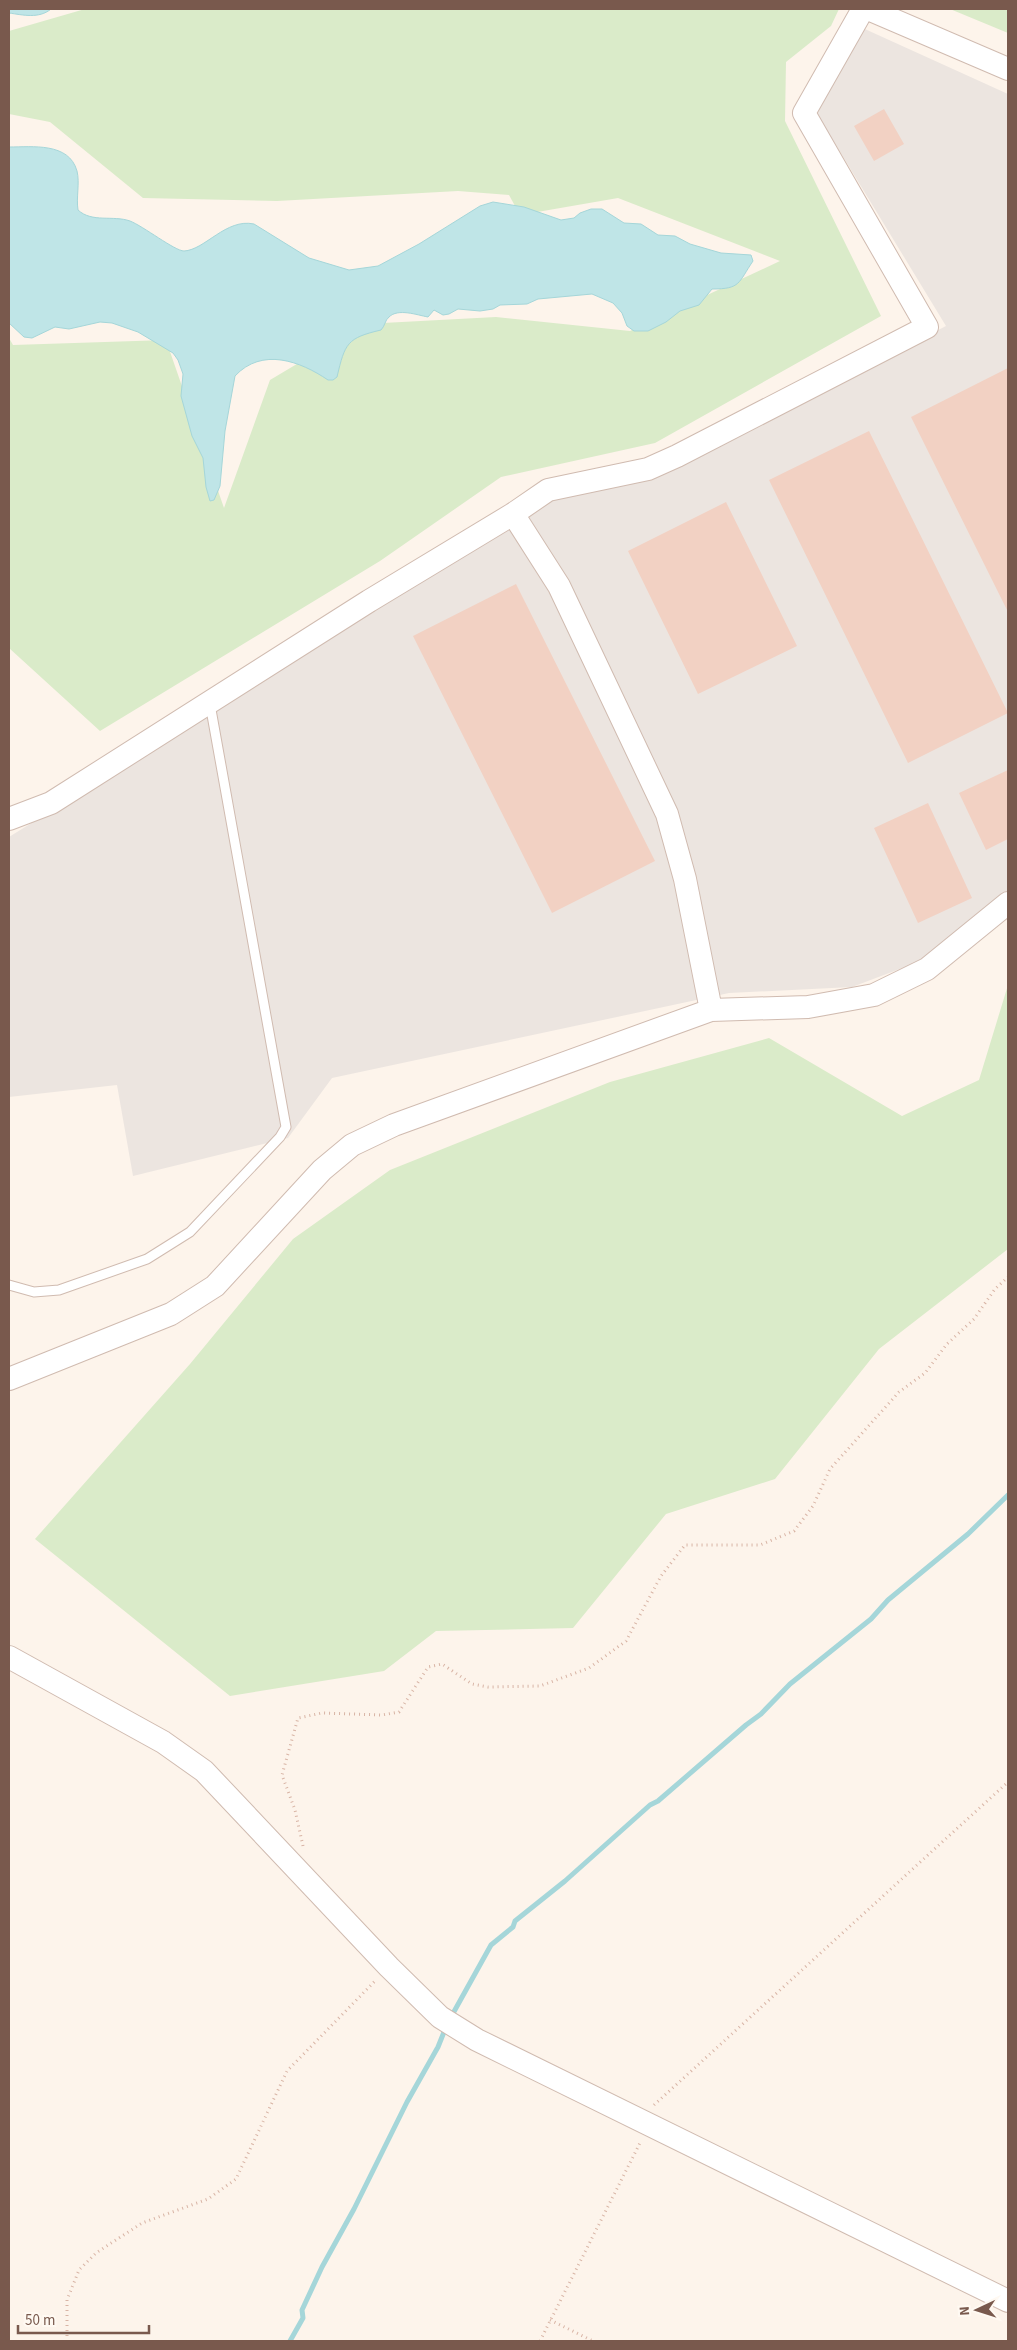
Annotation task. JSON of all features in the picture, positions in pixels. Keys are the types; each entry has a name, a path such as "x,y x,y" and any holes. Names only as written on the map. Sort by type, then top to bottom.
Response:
{"street":[{"path":"9,819 51,803 548,490 648,469 677,456 926,328 804,113 863,9"},
{"path":"868,9 1008,69"},
{"path":"512,514 559,586 667,814 685,878 711,1010"},
{"path":"9,1379 171,1314 215,1286 322,1170 352,1145 394,1125 711,1010 808,1007 874,995 927,969 1008,903"},
{"path":"9,1658 163,1742 204,1771 389,1967 440,2017 477,2040 1008,2301"}],"lane":[{"path":"9,1285 34,1292 59,1290 147,1259 190,1232 280,1137 286,1127 210,703"}],"path":[{"path":"301,1874 304,1848 296,1810 282,1775 298,1718 322,1713 382,1715 399,1712 428,1667 442,1664 472,1684 488,1687 540,1686 588,1668 626,1641 661,1576 685,1545 760,1545 794,1531 813,1506 830,1469 899,1392 925,1373 947,1344 974,1319 995,1288 1008,1278"},
{"path":"540,2341 643,2138 645,2122 652,2108 1008,1782"},
{"path":"67,2341 67,2300 79,2270 96,2253 142,2223 208,2199 236,2178 287,2071 389,1967"},
{"path":"550,2320 593,2341"}],"shaded area":[{"path":"856,25 1008,94 1008,893 967,933 913,964 852,987 729,993 332,1078 288,1138 133,1176 117,1085 9,1097 9,837 558,497 648,479 946,326 817,114"}],"green space":[{"path":"85,9 839,9 831,26 786,62 785,121 881,316 655,443 501,477 380,561 100,731 9,648 9,338 13,345 166,340 224,508 270,380 364,324 496,317 630,331 780,261 618,198 520,215 509,195 458,191 277,201 143,198 50,122 9,114 9,31"},
{"path":"950,9 1008,9 1008,33"},
{"path":"1008,985 1008,1249 879,1349 775,1479 666,1514 573,1628 436,1631 384,1671 230,1696 35,1539 190,1364 293,1239 390,1170 610,1082 769,1038 902,1116 979,1080"}],"water":[{"path":"9,9 51,9 31,16 9,13"},
{"path":"9,147 49,148 66,155 73,162 77,171 78,210 96,218 130,221 184,251 200,246 225,230 244,223 254,224 309,258 349,270 378,266 419,244 480,206 493,202 524,207 561,220 574,218 580,213 591,209 602,209 624,223 641,224 658,235 675,236 690,244 721,253 751,255 753,261 741,280 734,286 712,289 699,305 680,311 666,322 648,331 634,331 627,326 622,313 613,303 592,294 538,299 527,304 500,305 493,309 480,311 458,309 443,315 434,310 428,317 408,313 393,314 388,318 381,330 354,339 349,344 342,356 337,377 333,380 328,380 305,367 281,360 257,362 246,367 235,376 225,431 220,486 214,500 210,501 206,487 203,458 192,436 181,396 183,374 178,360 173,353 138,332 112,323 100,322 69,329 55,327 32,338 24,337 9,323"}],"building":[{"path":"884,109 904,144 874,161 854,126"},
{"path":"1008,368 1008,612 911,417"},
{"path":"869,431 1008,713 908,763 769,480"},
{"path":"726,502 797,646 698,694 628,551"},
{"path":"516,584 655,861 552,913 413,636"},
{"path":"1008,770 1008,839 986,850 959,793"},
{"path":"928,803 972,898 918,923 874,828"}],"waterway":[{"path":"451,2017 491,1945 513,1927 515,1921 565,1881 650,1805 658,1801 761,1714 790,1684 871,1619 888,1600 968,1534 1008,1495"},
{"path":"290,2341 303,2318 302,2310 322,2267 354,2209 407,2102 438,2047 446,2027"}]}
